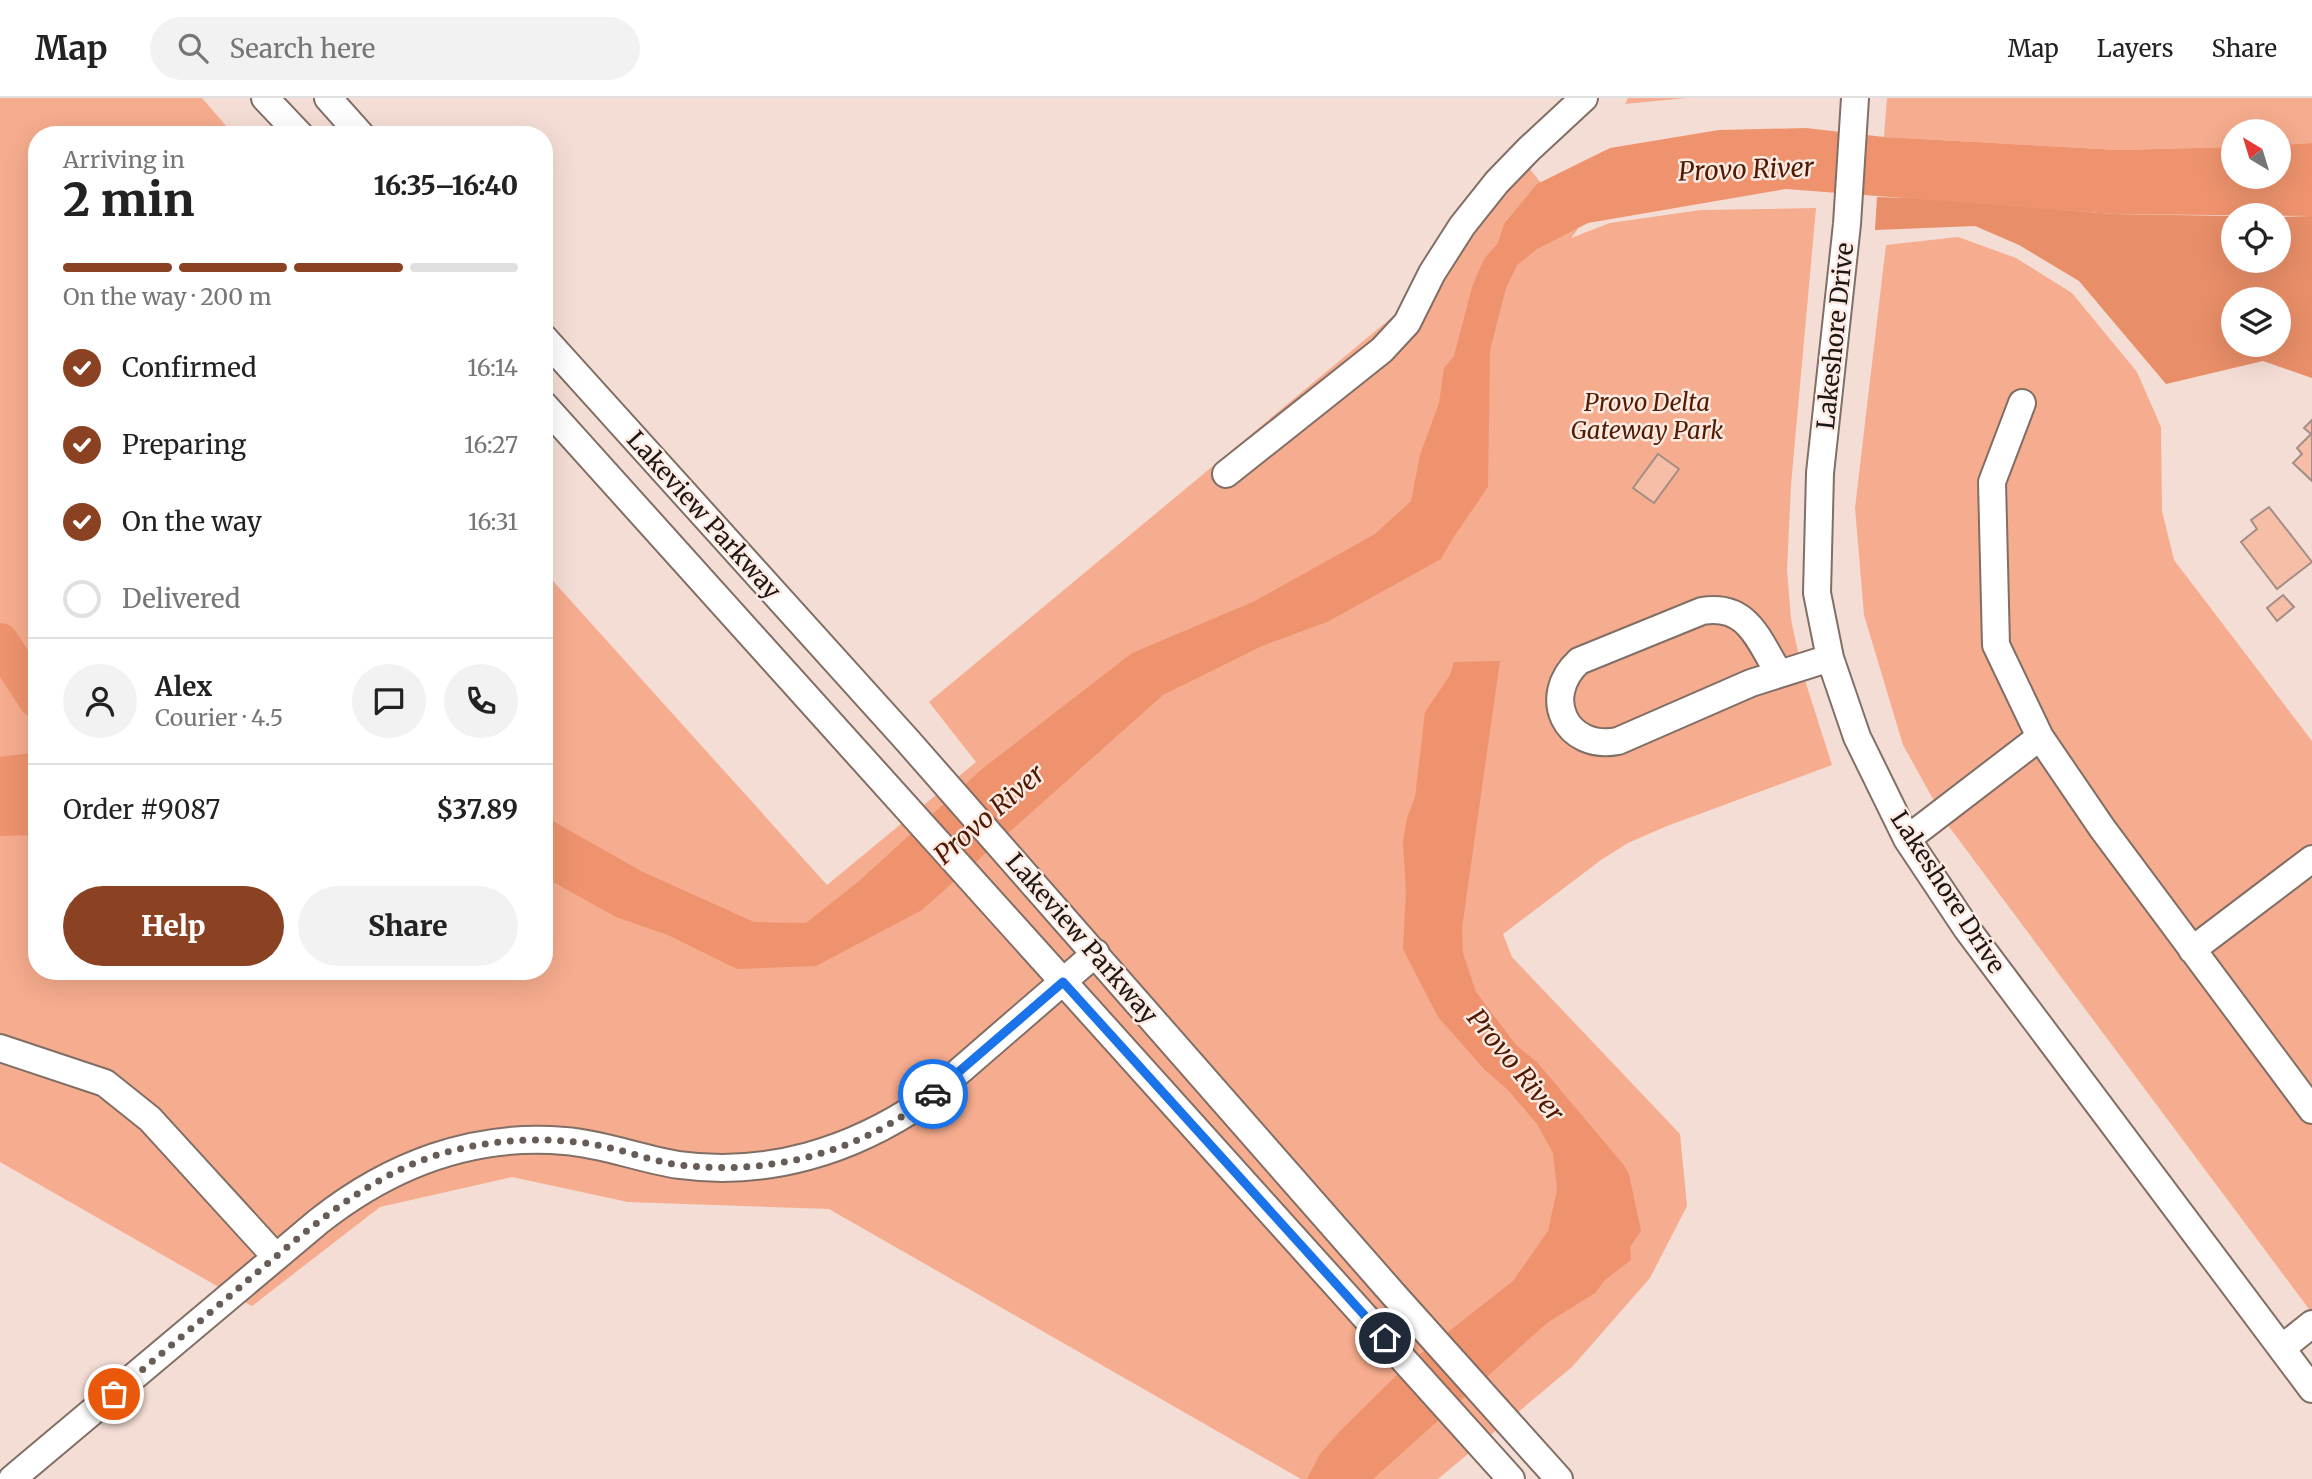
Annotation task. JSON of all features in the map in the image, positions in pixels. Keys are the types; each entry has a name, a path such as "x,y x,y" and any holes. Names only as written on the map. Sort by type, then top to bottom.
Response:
{"street":[{"path":"265,98 292,126"},
{"path":"278,98 295,126"},
{"path":"328,98 353,126"},
{"path":"1226,474 1382,350 1407,323 1432,273 1470,215 1529,149 1584,98"},
{"name":"Lakeshore Drive","path":"1855,98 1847,223 1820,473 1817,593 1830,658 1857,737 1907,839 1967,929 2312,1389"},
{"name":"Lakeview Parkway","path":"553,348 1041,891 1394,1295 1559,1479"},
{"path":"2022,403 1992,482 1996,645 2040,737 2102,828 2312,1110"},
{"name":"Lakeview Parkway","path":"553,415 1511,1479"},
{"path":"1779,673 1748,623 1734,613 1713,609 1702,611 1579,661 1561,686 1560,706 1569,726 1576,733 1586,739 1607,743 1618,741 1751,683 1830,658"},
{"path":"1907,839 2040,737"},
{"path":"2192,950 2312,859"},
{"path":"12,1479 276,1257 367,1186 421,1161 479,1145 508,1141 593,1144 678,1164 709,1168 765,1166 814,1156 839,1148 884,1127 925,1101 1096,953"},
{"path":"0,1048 105,1083 150,1119 276,1257"},
{"path":"2282,1348 2312,1324"}],"green space":[{"name":"Provo Delta Gateway Park","path":"0,98 202,98 226,126 28,126 28,980 553,980 553,581 827,885 976,762 929,702 1444,274 1466,233 1525,163 1578,229 1571,238 1610,223 1701,210 1816,208 1791,485 1787,570 1791,619 1802,671 1832,765 1628,843 1601,860 1503,934 1512,957 1680,1134 1687,1206 1650,1278 1572,1367 1438,1479 1301,1479 829,1209 628,1202 512,1177 380,1207 252,1306 0,1162"},
{"path":"1628,98 1686,98 1625,104"},
{"path":"1887,98 2312,98 2312,143 2291,144 2291,119 2221,119 2221,147 2119,150 1884,137"},
{"path":"1958,237 2016,258 2072,293 2137,372 2161,427 2162,511 2174,560 2312,741 2312,1313 1947,824 1903,745 1864,615 1855,508 1886,245"}],"shaded area":[{"path":"1877,197 2112,214 2221,216 2221,273 2291,273 2291,217 2312,216 2312,378 2263,361 2166,384 2079,281 2019,245 1975,226 1875,230"}],"water":[{"path":"1806,128 1884,137 2119,150 2221,147 2221,189 2291,189 2291,144 2312,143 2312,216 2291,216 2291,203 2221,203 2221,215 2112,214 1786,189 1588,223 1537,249 1517,265 1506,288 1490,350 1488,487 1441,559 1327,622 1262,646 1163,695 922,910 816,966 737,969 668,935 616,917 553,882 553,821 641,871 754,922 806,923 858,882 982,769 1132,653 1253,602 1375,534 1411,501 1420,455 1439,403 1444,368 1454,356 1472,287 1484,259 1498,243 1504,224 1537,184 1610,148 1719,130"},
{"path":"1500,661 1462,928 1463,953 1476,992 1516,1045 1536,1061 1623,1164 1629,1174 1641,1231 1630,1247 1631,1260 1605,1280 1595,1293 1547,1323 1373,1479 1307,1479 1320,1454 1340,1431 1411,1361 1513,1281 1548,1231 1557,1190 1553,1153 1537,1124 1438,1017 1403,949 1406,892 1403,841 1407,818 1415,797 1425,712 1450,675 1454,662"},
{"path":"28,753 28,835 0,836 0,757"}],"building":[{"path":"2312,420 2312,481 2293,463 2302,454 2297,448 2311,434 2304,428"},
{"path":"1658,454 1679,469 1654,503 1633,488"},
{"path":"2269,507 2312,562 2277,589 2241,542 2257,529 2251,520"},
{"path":"2283,595 2294,607 2277,621 2267,608"}],"waterway":[{"name":"Provo River","path":"0,642 28,685"}],"way so far":[{"path":"114,1394 342,1203 393,1172 421,1161 479,1145 537,1140 593,1144 647,1158 709,1168 765,1166 839,1148 905,1115 933,1094"}],"route":[{"path":"933,1094 1063,982 1385,1338"}]}
